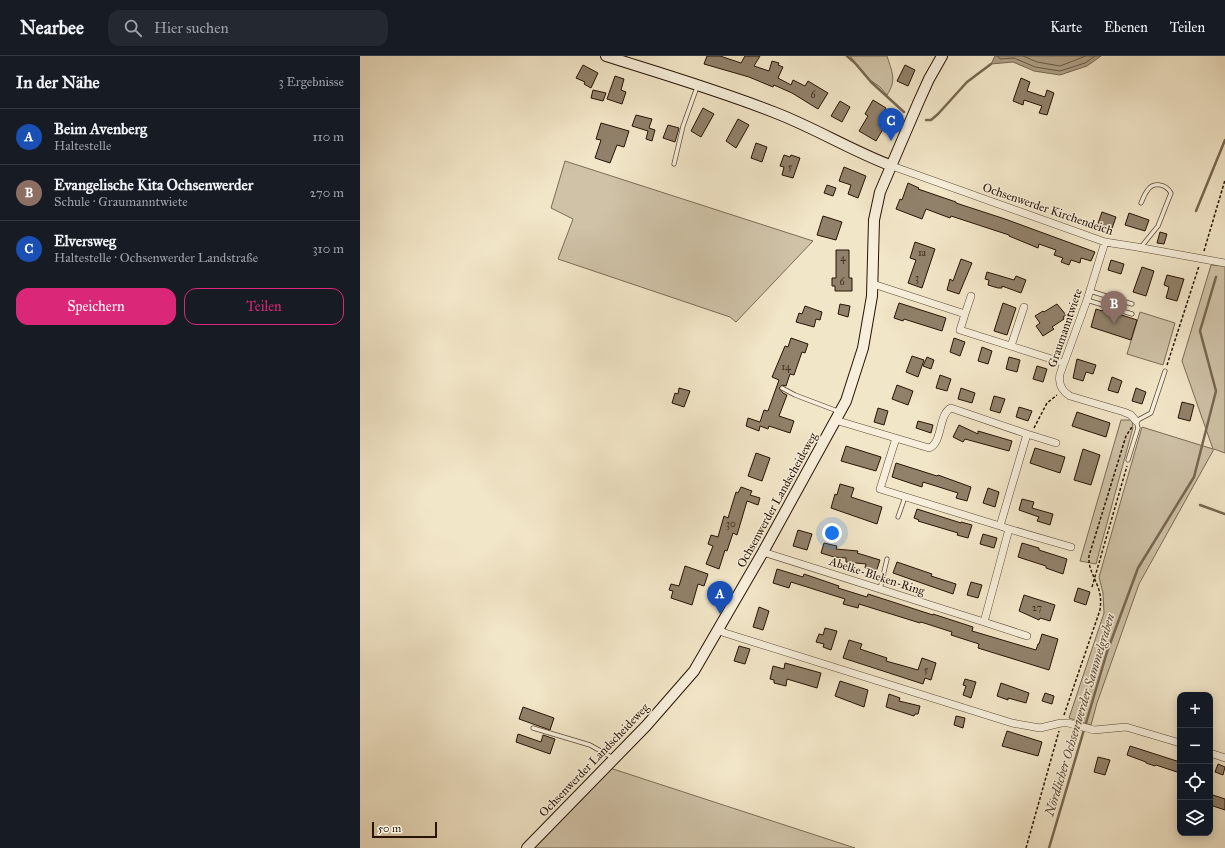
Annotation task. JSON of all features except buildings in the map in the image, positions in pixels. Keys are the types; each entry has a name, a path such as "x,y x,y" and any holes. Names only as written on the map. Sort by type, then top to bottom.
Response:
{"street":[{"path":"606,56 782,115 876,160 892,166"},
{"name":"Ochsenwerder Landscheideweg","path":"527,848 646,726 694,671 763,552 846,401 863,348 873,284 874,220 880,192 921,96 942,56"},
{"name":"Ochsenwerder Kirchendeich","path":"892,166 1105,242 1141,247 1202,260 1225,263"},
{"name":"Graumanntwiete","path":"1064,391 1059,379 1087,300 1105,242"},
{"path":"873,284 965,314"},
{"path":"971,296 960,330 1064,363"},
{"path":"1011,346 1024,307"},
{"path":"1064,391 1070,396 1124,412 1131,415 1136,420"},
{"path":"837,416 896,438 929,448 933,447 935,444 946,412 951,408 1056,443"},
{"path":"1000,526 1029,434"},
{"path":"896,438 880,489 1072,547"},
{"path":"984,622 1010,529"},
{"name":"Abelke-Bleken-Ring","path":"763,552 1027,636"},
{"path":"718,630 1012,723 1040,728 1061,723 1098,730 1126,726 1177,743"},
{"path":"1213,754 1225,758"}],"lane":[{"path":"674,164 683,126 697,86"},
{"path":"1141,203 1146,191 1154,186 1162,185 1167,187 1171,193 1158,226 1141,247"},
{"path":"1090,291 1132,304"},
{"path":"1087,300 1132,314"},
{"path":"1128,460 1138,428 1136,420 1151,413 1165,371"},
{"path":"782,388 837,416"},
{"path":"898,518 905,496"},
{"path":"880,589 887,559"},
{"path":"533,728 590,745 614,758"}],"path":[{"path":"1165,371 1202,260 1225,180"},
{"path":"1029,434 1048,403 1064,391"},
{"path":"1061,723 1100,610 1101,598 1090,569 1089,556 1126,436"},
{"path":"1092,587 1128,460"},
{"path":"1026,848 1059,733"}],"shaded area":[{"path":"850,56 887,56 892,71 893,80 887,95 880,87 870,80"},
{"path":"565,161 813,241 736,322 730,317 558,259 573,219 551,208"},
{"path":"1211,265 1225,266 1225,453 1214,449 1139,584 1097,703 1091,725 1069,718 1104,613 1103,593 1099,577 1142,427 1213,449 1182,361"},
{"path":"1140,312 1175,323 1163,365 1127,354"},
{"path":"1121,420 1132,420 1133,428 1096,564 1080,561"},
{"path":"610,768 855,848 534,848"}],"water":[{"path":"995,56 1101,56 1087,66 1060,75 1034,71 1013,62 991,64"}],"waterway":[{"path":"847,56 871,82 904,112"},
{"path":"926,120 931,120 938,114 967,82 991,64"},
{"name":"Nördlicher Ochsenwerder Sammelgraben","path":"1196,211 1225,140"},
{"name":"Nördlicher Ochsenwerder Sammelgraben","path":"1049,848 1107,652 1138,568 1194,477 1216,391 1200,331 1216,277"},
{"path":"1200,505 1225,514"}],"place":[{"name":"Elversweg","path":"891,141"},
{"name":"Evangelische Kita Ochsenwerder","path":"1114,324"},
{"name":"Beim Avenberg","path":"720,614"}]}
